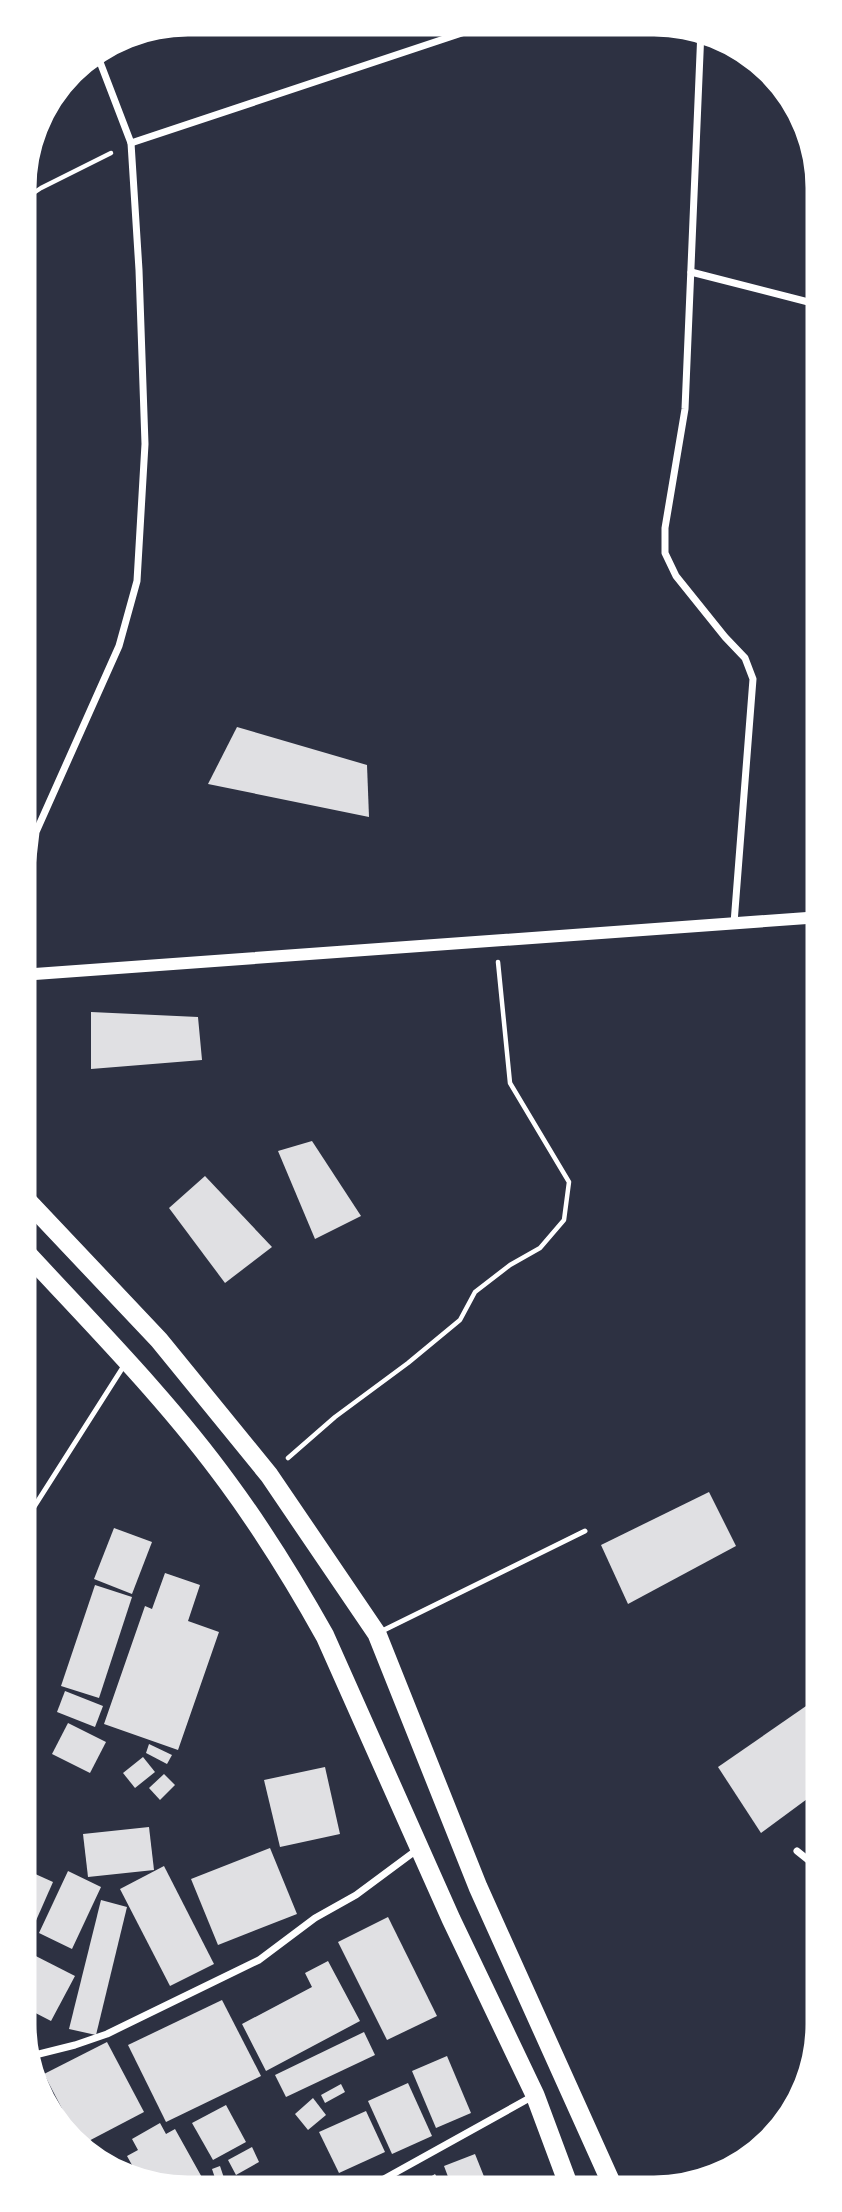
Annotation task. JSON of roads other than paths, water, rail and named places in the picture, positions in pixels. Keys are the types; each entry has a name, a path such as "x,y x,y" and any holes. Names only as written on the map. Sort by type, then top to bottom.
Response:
{"highway":[{"path":"32,1206 159,1339 269,1475 377,1634 478,1887 610,2180"},
{"path":"32,1259 127,1362 228,1482 305,1601 325,1636 420,1848 536,2095 567,2180"}],"street":[{"path":"131,143 462,32"},
{"path":"701,39 685,409 665,527 666,553 676,576 745,658 753,679 734,924"},
{"path":"32,867 36,832 118,646 137,581 145,444 131,143 99,59"},
{"path":"691,272 811,303"},
{"path":"32,974 811,918"},
{"path":"35,2055 107,2034 259,1960 315,1918 356,1895 420,1848"},
{"path":"797,1852 810,1862"},
{"path":"382,2180 536,2095"}],"lane":[{"path":"32,1509 127,1362"},
{"path":"377,1634 585,1531"}]}
